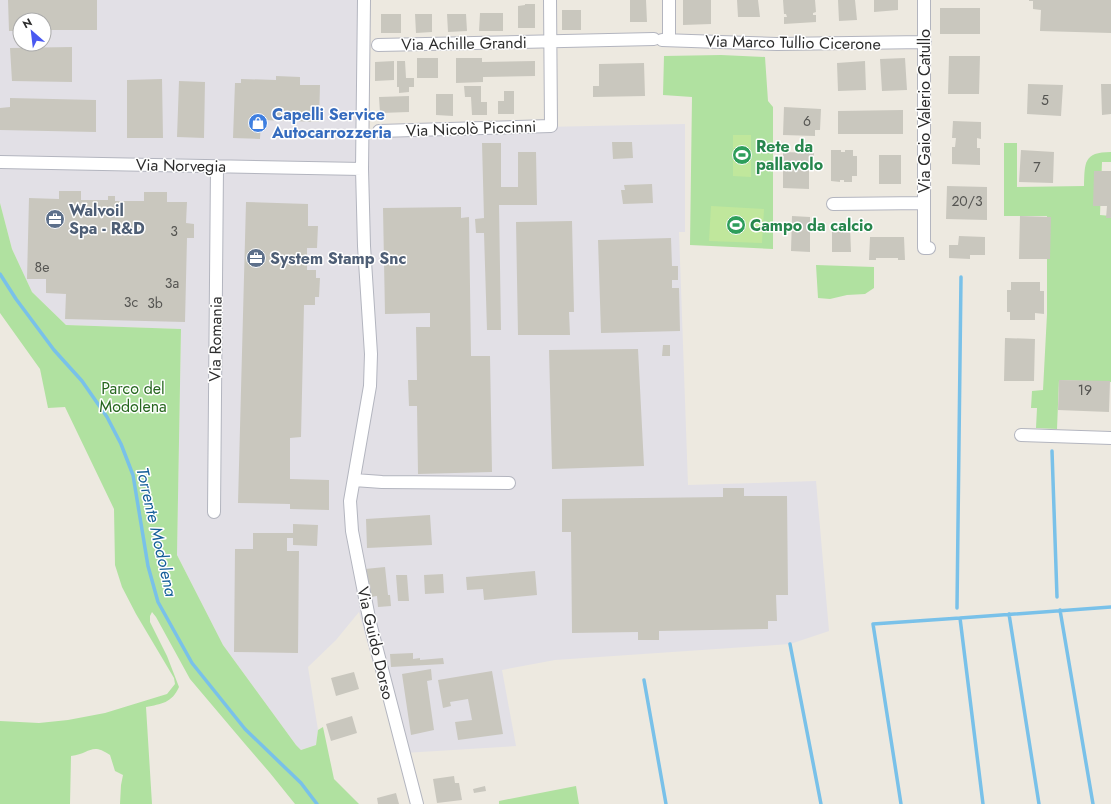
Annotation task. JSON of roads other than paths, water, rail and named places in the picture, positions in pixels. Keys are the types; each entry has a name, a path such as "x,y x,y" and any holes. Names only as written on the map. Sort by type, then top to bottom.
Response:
{"street":[{"name":"Via Guido Dorso","path":"364,0 362,169 364,246 371,354 370,386 350,501 352,531 368,616 417,804"},
{"name":"Via Nicolò Piccinni","path":"379,131 551,126 550,0"},
{"path":"551,42 662,40 669,0"},
{"name":"Via Gaio Valerio Catullo","path":"833,204 924,203 924,0"},
{"name":"Via Marco Tullio Cicerone","path":"662,40 777,44 924,42"},
{"name":"Via Achille Grandi","path":"378,45 551,42"},
{"name":"Via Norvegia","path":"0,162 362,169"},
{"name":"Via Romania","path":"214,512 217,166"},
{"path":"924,203 924,248 929,248"},
{"path":"1021,435 1111,438"},
{"path":"354,480 382,482 509,483"}],"waterway":[{"name":"Torrente Modolena","path":"0,274 16,299 54,350 82,381 107,417 121,444 133,475 148,566 158,602 192,663 245,729 301,783 317,804"},
{"path":"957,608 961,277"},
{"path":"1052,451 1057,597"},
{"path":"983,804 960,618 1111,607"},
{"path":"1060,610 1093,804"},
{"path":"1009,614 1039,804"},
{"path":"901,804 873,624 960,618"},
{"path":"790,644 821,804"},
{"path":"644,680 666,804"}],"place":[{"name":"Capelli Service Autocarrozzeria","path":"258,123"},
{"name":"Rete da pallavolo","path":"742,155"},
{"name":"Walvoil Spa - R&D","path":"55,219"},
{"name":"Campo da calcio","path":"736,225"},
{"name":"System Stamp Snc","path":"256,258"}],"park label":[{"name":"Parco del Modolena","path":"133,397"}]}
